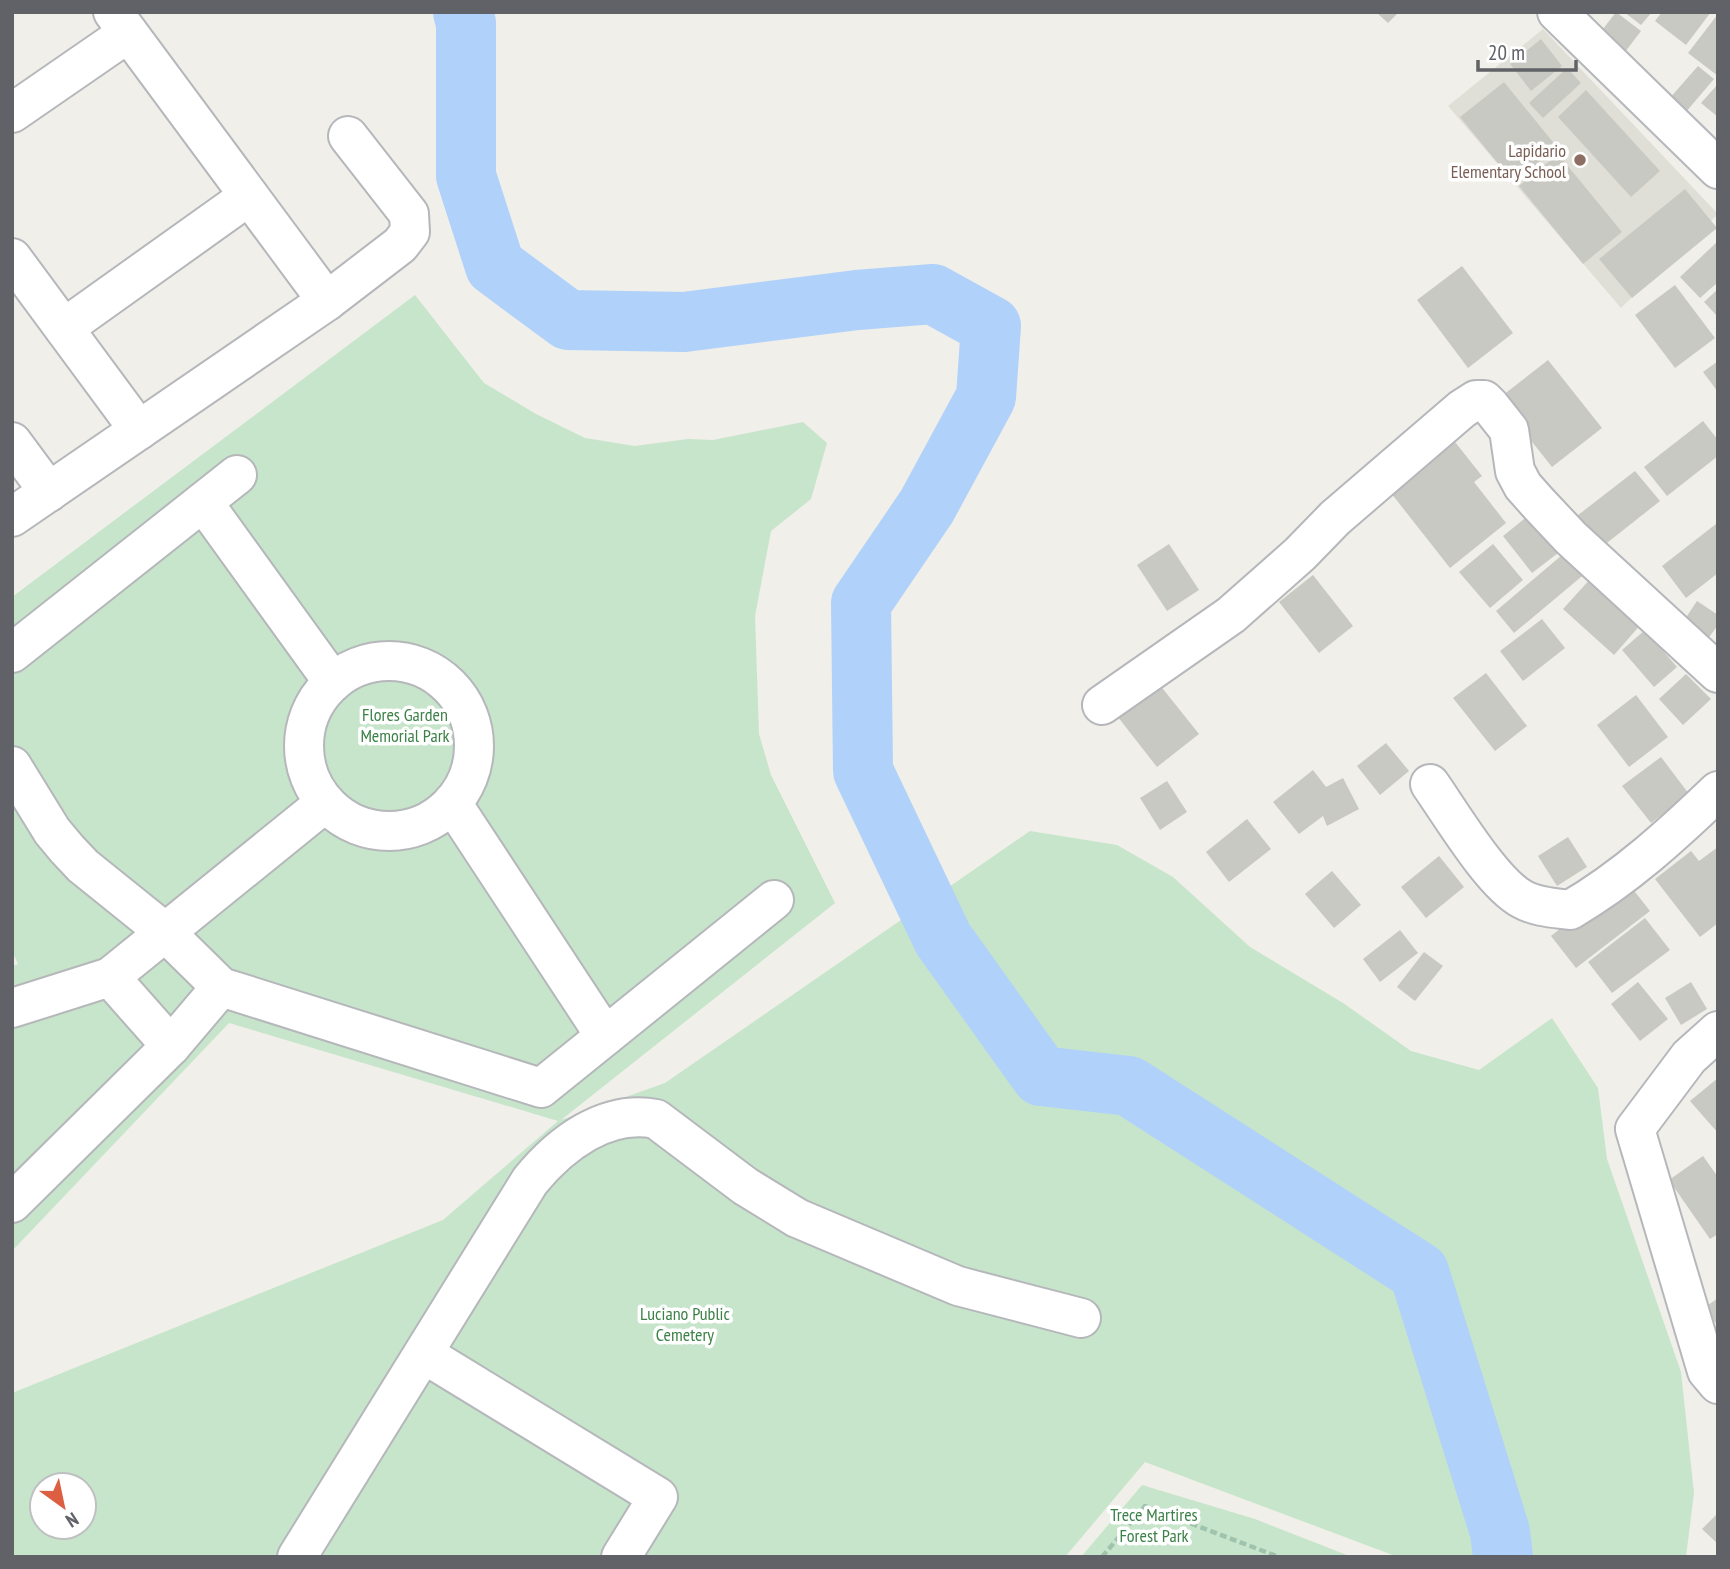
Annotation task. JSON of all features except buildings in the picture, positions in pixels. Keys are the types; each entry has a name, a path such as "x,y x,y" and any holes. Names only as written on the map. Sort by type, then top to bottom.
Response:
{"street":[{"path":"1557,12 1718,169"},
{"path":"12,113 121,23 327,301"},
{"path":"12,517 327,301 400,245 410,232 409,214 348,136"},
{"path":"64,328 249,196"},
{"path":"12,258 139,430"},
{"path":"1102,705 1231,615 1300,554 1335,518 1476,400 1484,400 1490,405 1509,430 1515,471 1539,504 1718,673"},
{"path":"12,442 49,492"},
{"path":"12,653 237,475"},
{"path":"203,502 333,682"},
{"path":"380,662 405,663 429,671 450,687 465,707 473,731 473,757 466,781 452,803 434,819 412,828 388,832 364,828 343,818 325,803 312,784 305,763 303,740 308,719 318,699 333,682 355,668 380,662"},
{"path":"12,766 52,831 83,866 165,932 221,987 541,1088 774,900"},
{"path":"1430,784 1485,862 1518,897 1530,903 1570,910 1663,844 1718,791"},
{"path":"12,1008 110,977 325,803"},
{"path":"452,803 605,1036"},
{"path":"110,977 171,1046"},
{"path":"12,1203 171,1046 221,987"},
{"path":"1718,1031 1689,1056 1635,1129 1707,1371 1718,1384"},
{"path":"297,1557 424,1354 492,1239 539,1169 560,1149 612,1121 641,1116 656,1119 735,1179 797,1218 958,1286 1081,1318"},
{"path":"424,1354 658,1497 621,1557"}],"path":[{"path":"1102,1557 1145,1506 1279,1557"}],"shaded area":[{"name":"Lapidario Elementary School","path":"1543,29 1718,214 1621,308 1448,106"}],"green space":[{"path":"415,295 484,383 536,414 585,438 635,446 688,439 713,440 803,422 827,443 811,499 771,531 755,616 759,734 771,775 835,903 561,1120 665,1083 1030,831 1117,845 1173,877 1250,947 1343,1003 1411,1051 1479,1070 1552,1018 1598,1088 1607,1159 1681,1372 1694,1493 1686,1557 1398,1557 1145,1462 1065,1557 12,1557 12,1393 443,1220 558,1121 229,1023 12,1251 12,966 18,964 12,951 12,597"},
{"name":"Trece Martires Forest Park","path":"1142,1485 1255,1519 1352,1557 1081,1557"}],"waterway":[{"path":"463,12 466,23 466,176 495,266 568,320 684,322 857,300 933,294 991,326 986,397 927,506 861,603 863,771 943,939 1041,1076 1129,1086 1419,1272 1500,1532 1503,1557"}],"place":[{"name":"Lapidario Elementary School","path":"1580,160"}],"park label":[{"name":"Flores Garden Memorial Park","path":"405,724"},
{"name":"Luciano Public Cemetery","path":"685,1323"}]}
